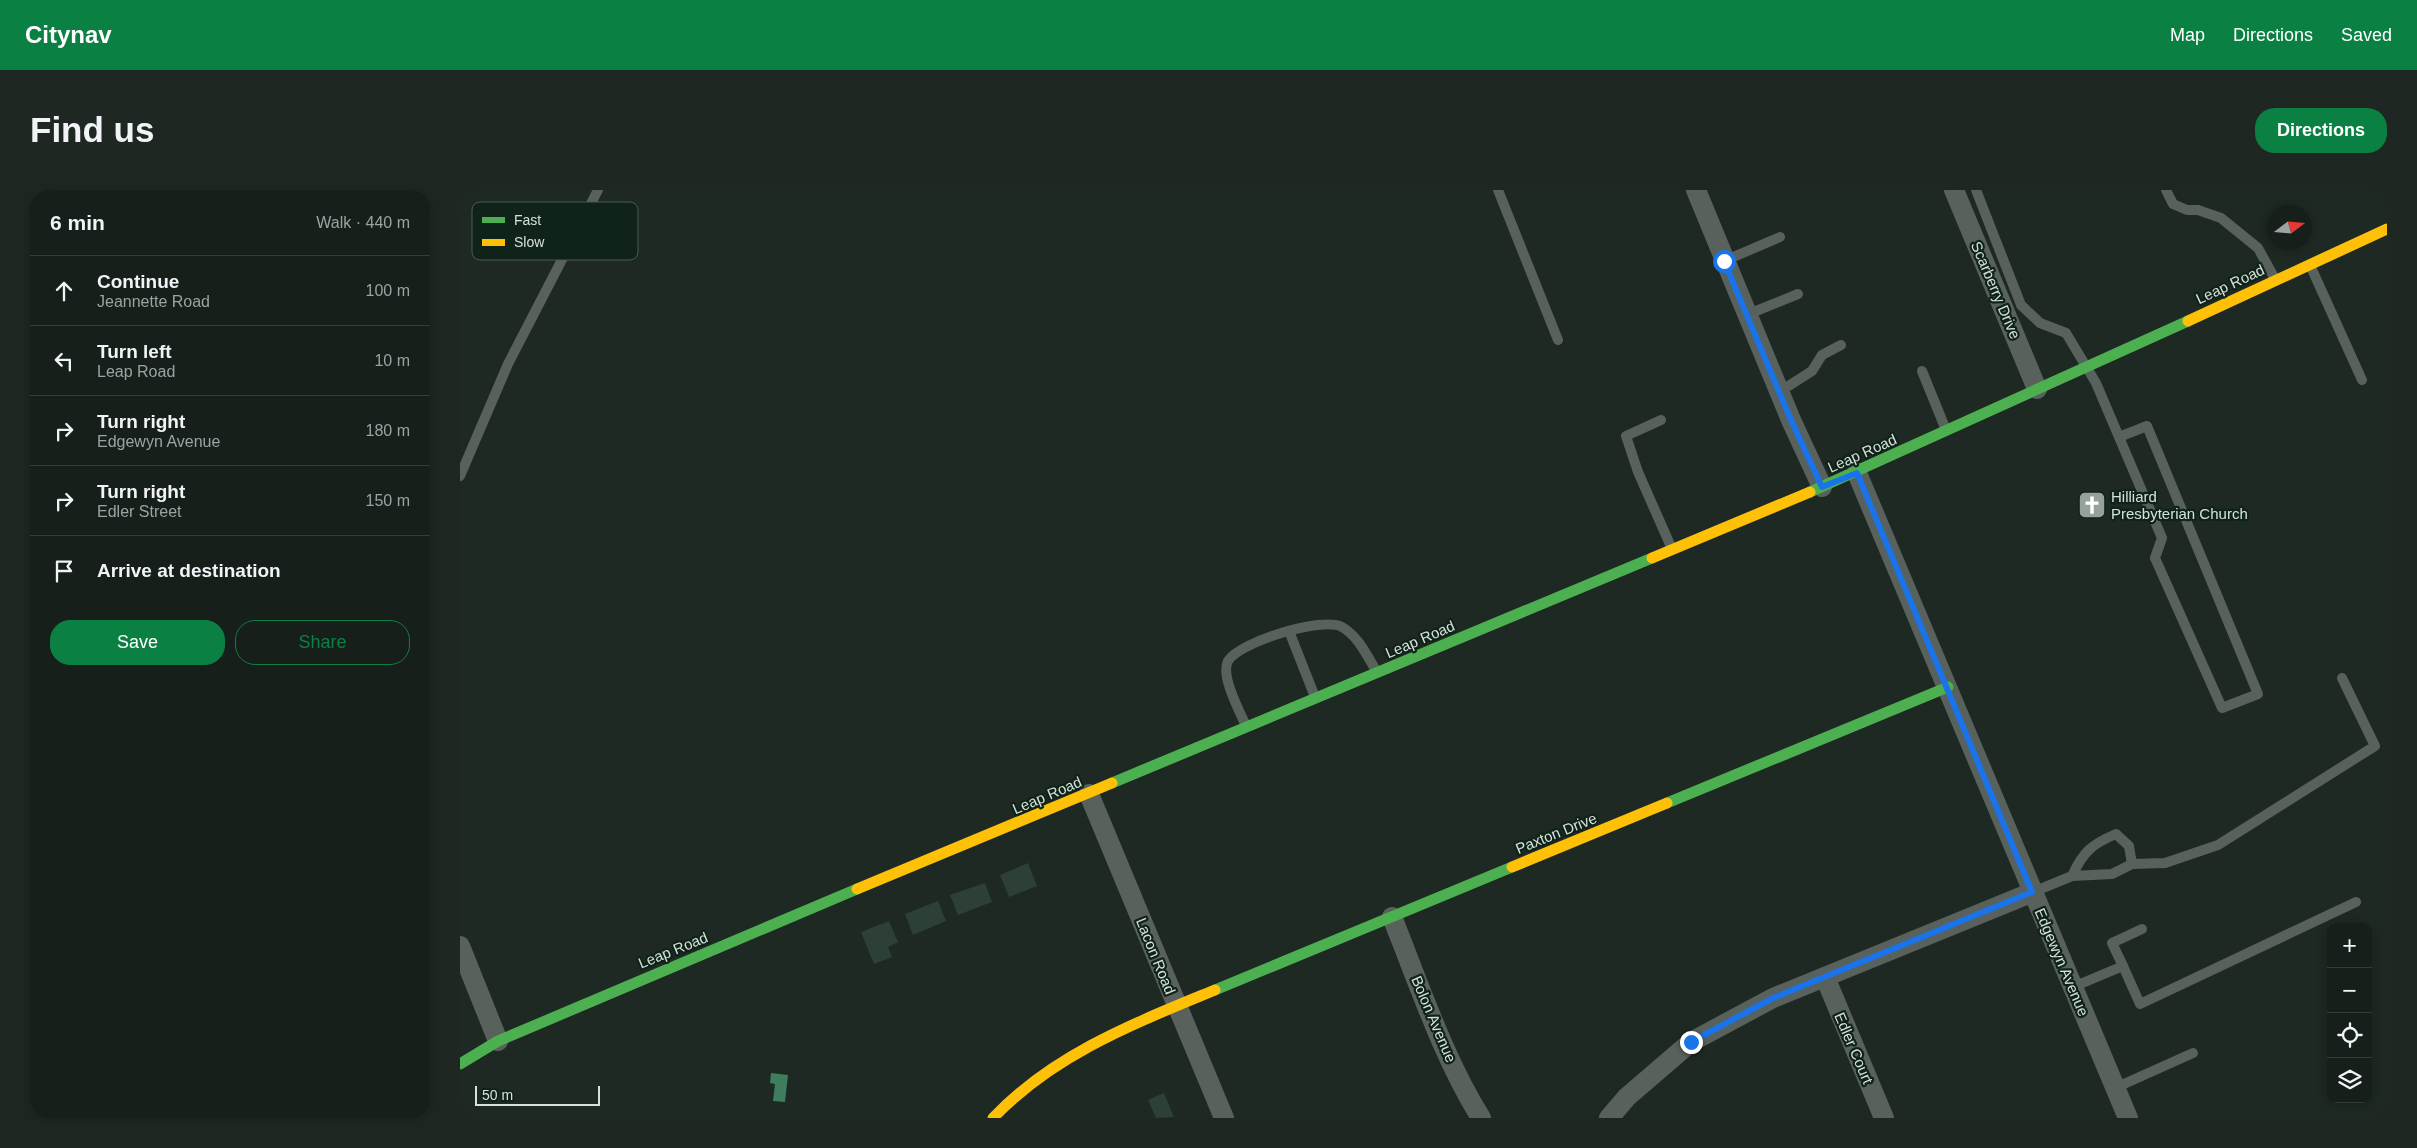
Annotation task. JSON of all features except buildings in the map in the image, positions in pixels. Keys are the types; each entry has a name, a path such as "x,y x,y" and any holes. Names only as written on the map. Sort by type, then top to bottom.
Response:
{"street":[{"path":"1696,190 1746,315 1822,487"},
{"name":"Scarberry Drive","path":"1954,190 2037,389"},
{"name":"Leap Road","path":"460,1064 498,1041 598,997 1857,473 2387,229"},
{"name":"Edgewyn Avenue","path":"1857,473 2128,1118"},
{"name":"Paxton Drive","path":"993,1118 1012,1096 1070,1055 1120,1029 1948,687"},
{"name":"Lacon Road","path":"1089,794 1224,1118"},
{"path":"1609,1118 1627,1097 1691,1042 1773,998 2032,892"},
{"name":"Bolon Avenue","path":"1392,917 1445,1045 1469,1099 1481,1118"},
{"path":"460,946 498,1041"},
{"name":"Edler Court","path":"1825,977 1884,1118"}],"lane":[{"path":"592,202 598,190"},
{"path":"1498,190 1558,340"},
{"path":"1976,190 2021,305 2040,322 2066,333 2087,366 2162,538 2155,558 2222,708 2258,694 2147,426 2119,437"},
{"path":"2166,190 2173,204 2187,210 2198,210 2221,218 2229,224 2258,248 2276,280"},
{"path":"1724,261 1780,238"},
{"path":"460,476 508,364 562,260"},
{"path":"2309,264 2362,380"},
{"path":"1746,315 1798,294"},
{"path":"1779,392 1812,371 1822,356 1841,345"},
{"path":"1922,371 1947,431"},
{"path":"1662,420 1626,436 1638,472 1673,550"},
{"path":"1246,728 1226,673 1228,661 1239,650 1290,631 1322,623 1341,626 1360,642 1377,673"},
{"path":"1290,631 1315,699"},
{"path":"2032,892 2072,876 2112,874 2132,864 2165,863 2218,845 2375,746 2342,678"},
{"path":"2072,876 2081,856 2100,841 2116,834 2129,846 2132,864"},
{"path":"2142,929 2112,943 2140,1004 2356,902"},
{"path":"2073,987 2122,966"},
{"path":"2115,1088 2193,1053"}],"shaded area":[{"path":"771,1073 788,1075 785,1102 773,1101 775,1084 770,1083"}],"traffic: fast":[{"path":"1810,492 2188,321"},
{"path":"1112,783 1652,558"},
{"path":"1667,803 1948,687"},
{"path":"1215,990 1512,867"},
{"path":"460,1064 498,1041 857,889"}],"traffic: slow":[{"path":"2188,321 2387,229"},
{"path":"1652,558 1810,492"},
{"path":"857,889 1112,783"},
{"path":"1512,867 1667,803"},
{"path":"993,1118 1017,1095 1069,1058 1126,1028 1215,990"}],"place":[{"name":"Hilliard Presbyterian Church","path":"2092,505"}],"route":[{"path":"1691,1042 1773,998 2032,892 1857,473 1822,487 1791,420 1724,261"}]}
